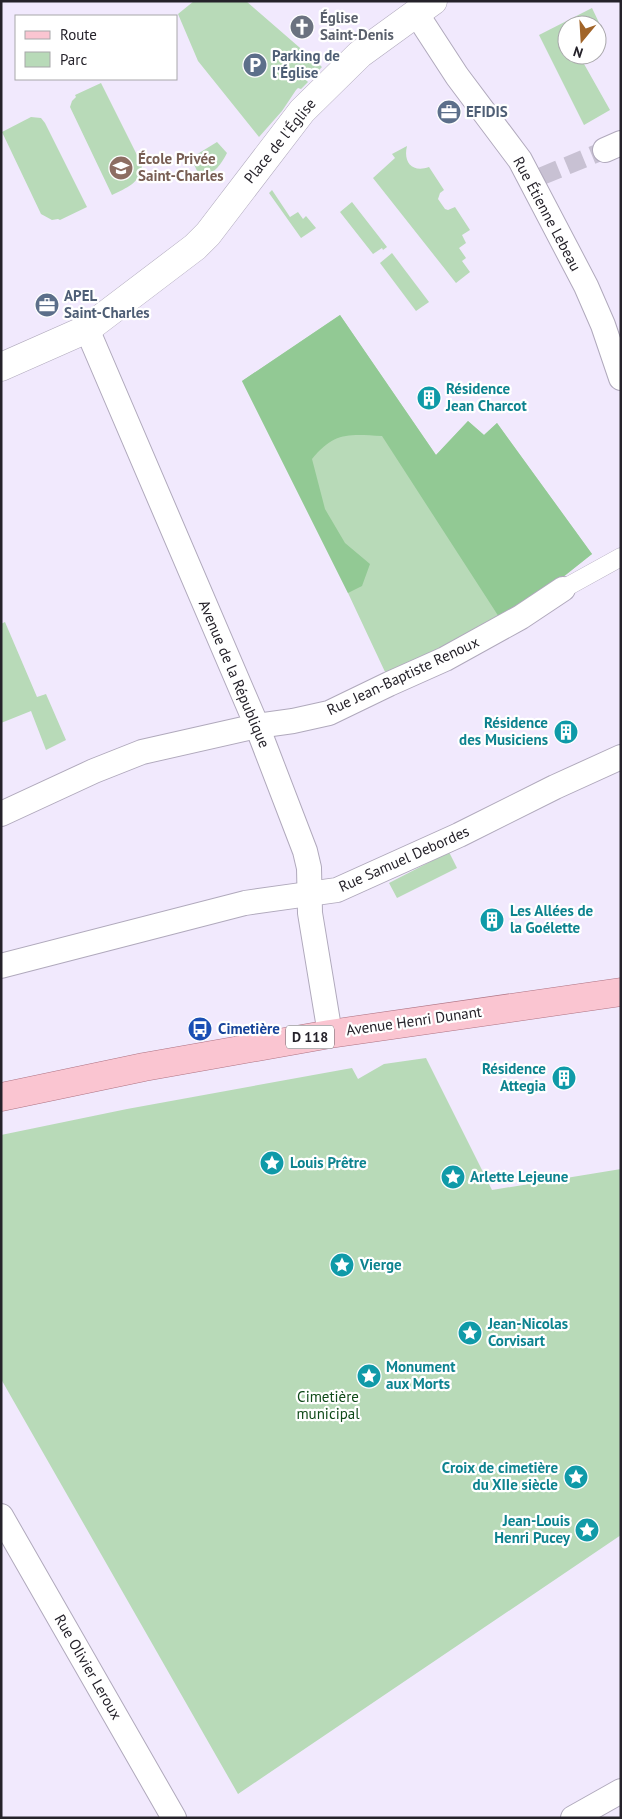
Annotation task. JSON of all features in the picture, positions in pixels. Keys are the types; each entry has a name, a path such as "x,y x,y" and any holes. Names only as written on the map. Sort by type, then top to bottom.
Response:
{"main road":[{"name":"Place de l'Église","path":"1,367 87,329 187,253 208,234 302,111 360,54 424,7"},
{"name":"Avenue Henri Dunant","path":"1,1097 144,1067 330,1034 621,992"}],"street":[{"name":"Rue Étienne Lebeau","path":"424,7 457,76 536,179 603,325 621,378"},
{"name":"Avenue de la République","path":"87,329 257,726 305,851 309,868 310,913 330,1034"},
{"name":"Rue Jean-Baptiste Renoux","path":"1,814 94,771 142,752 257,726 329,713 445,659 521,617 563,589 621,557"},
{"name":"Rue Samuel Debordes","path":"1,966 245,903 337,890 459,835 621,758"},
{"name":"Rue Olivier Leroux","path":"1,1516 174,1818"},
{"path":"573,1818 621,1791"}],"green space":[{"path":"194,1 246,1 322,67 313,76 309,72 303,77 308,82 301,89 298,88 296,90 282,111 259,137 198,61 178,14"},
{"path":"592,8 595,15 578,15"},
{"path":"557,26 557,65 585,65 610,110 584,125 539,35"},
{"path":"101,83 142,165 136,181 112,195 70,107 76,97 75,95"},
{"path":"31,117 41,118 45,123 87,207 60,220 52,220 41,214 2,132"},
{"path":"217,142 227,153 217,168 203,177 199,175 191,158"},
{"path":"407,146 406,157 410,165 418,168 429,167 444,190 440,193 438,199 445,209 448,210 455,207 470,230 462,235 466,243 459,248 466,258 462,261 470,272 456,283 373,178 395,158 392,154"},
{"path":"272,190 290,217 298,212 303,219 306,216 316,228 301,238 269,193"},
{"path":"352,202 387,247 383,250 382,248 373,254 340,212"},
{"path":"392,253 429,302 416,311 380,263"},
{"path":"340,315 436,455 468,421 484,435 497,423 592,554 558,581 442,651 386,674 348,593 242,381"},
{"path":"340,315 436,455 468,421 484,435 497,423 592,554 558,581 499,617 382,436 351,435 335,439 320,450 312,459 325,509 345,543 370,564 362,586 348,593 242,381"},
{"path":"5,622 37,697 46,694 66,740 46,750 31,711 1,723 1,624"},
{"path":"449,852 457,868 397,898 389,883"},
{"name":"Cimetière municipal","path":"426,1058 492,1190 621,1169 621,1535 238,1794 1,1379 1,1135 127,1109 352,1068 358,1079 384,1064"}],"tunnel":[{"path":"542,176 605,150"}],"place":[{"name":"Église Saint-Denis","path":"302,27"},
{"name":"Parking de l'Église","path":"255,65"},
{"name":"EFIDIS","path":"449,112"},
{"name":"École Privée Saint-Charles","path":"121,168"},
{"name":"APEL Saint-Charles","path":"47,305"},
{"name":"Résidence Jean Charcot","path":"429,398"},
{"name":"Résidence des Musiciens","path":"566,732"},
{"name":"Les Allées de la Goélette","path":"492,920"},
{"name":"Cimetière","path":"200,1029"},
{"name":"Résidence Attegia","path":"564,1078"},
{"name":"Louis Prêtre","path":"272,1163"},
{"name":"Arlette Lejeune","path":"453,1177"},
{"name":"Vierge","path":"342,1265"},
{"name":"Jean-Nicolas Corvisart","path":"470,1333"},
{"name":"Monument aux Morts","path":"369,1376"},
{"name":"Croix de cimetière du XIIe siècle","path":"576,1477"},
{"name":"Jean-Louis Henri Pucey","path":"587,1530"}]}
